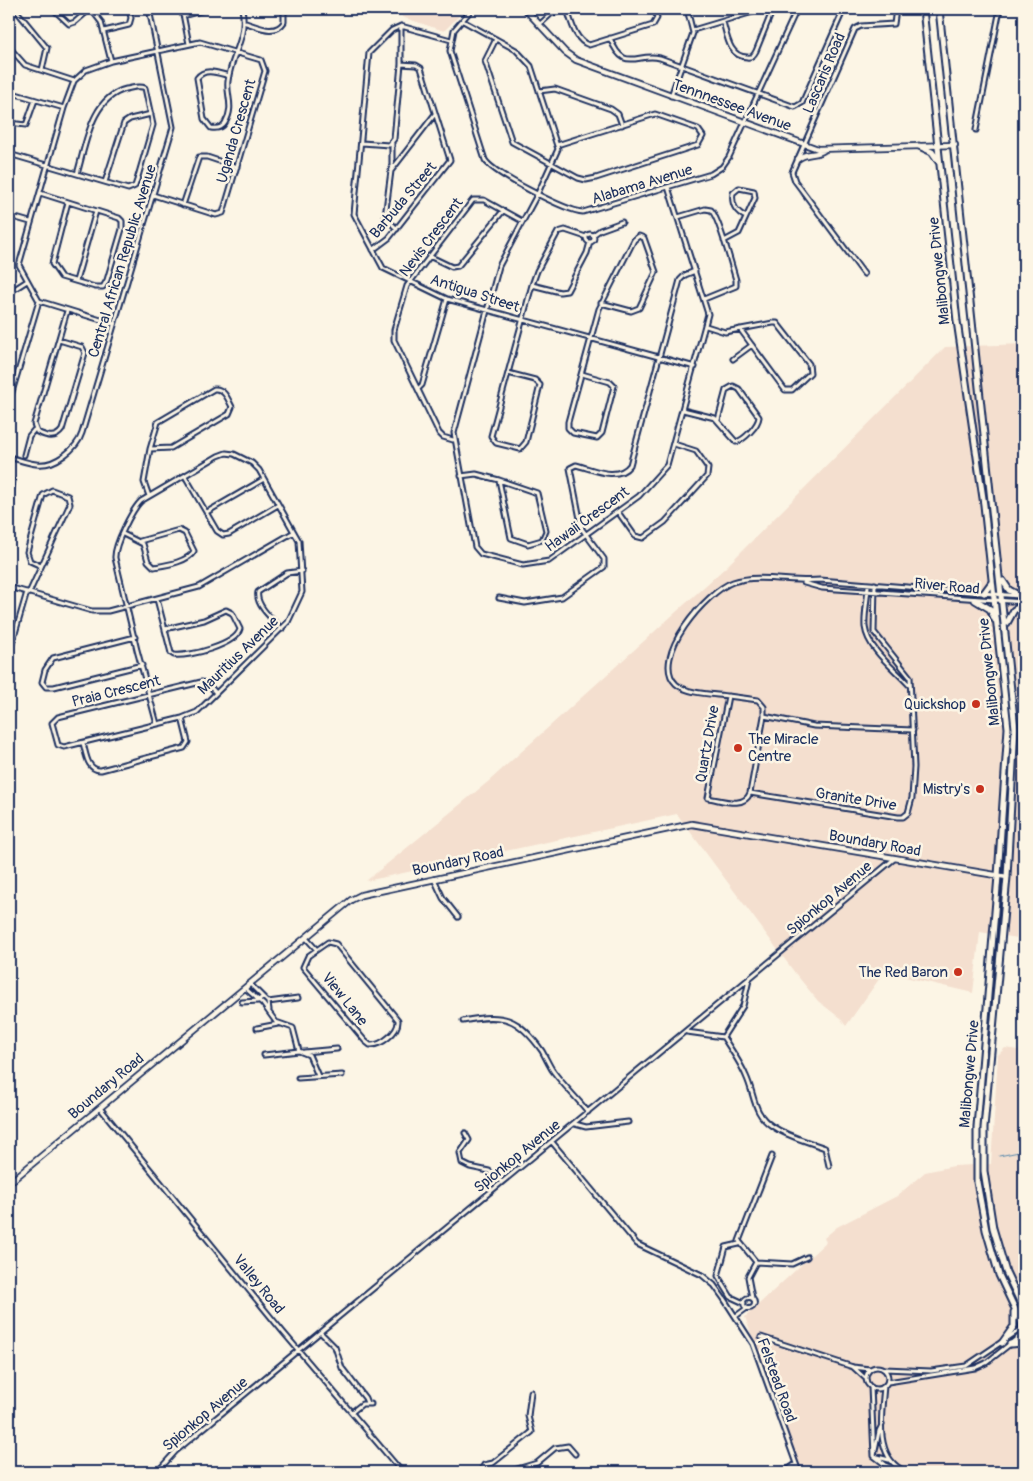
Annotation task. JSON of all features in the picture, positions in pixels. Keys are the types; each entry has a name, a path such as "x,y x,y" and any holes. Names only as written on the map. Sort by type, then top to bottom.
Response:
{"main road":[{"name":"Malibongwe Drive","path":"923,9 957,321 984,506 1008,728 976,1159 986,1230 999,1275 1024,1329"},
{"name":"Malibongwe Drive","path":"939,9 1003,598 1015,728 1008,877 984,1159 988,1204 993,1228 1006,1272 1024,1310"},
{"path":"919,146 932,152 941,164"},
{"path":"1000,576 1008,589 1024,600 1011,613 1006,628"},
{"path":"984,593 992,582"},
{"path":"975,600 990,609 998,630"},
{"path":"1002,1342 1014,1326 1014,1309"},
{"path":"1010,1344 1024,1343"}],"street":[{"path":"15,9 47,48 42,70"},
{"path":"53,9 69,24 90,9 98,16 104,31 111,61"},
{"path":"104,31 129,25 131,18 129,9"},
{"name":"Central African Republic Avenue","path":"9,457 41,464 75,447 82,433 173,122 149,9"},
{"path":"182,9 189,44"},
{"path":"183,16 208,9"},
{"path":"229,76 209,72 202,73 197,78 204,119 211,128 222,126 226,120 231,102 229,76 245,23 242,9"},
{"path":"245,23 277,30 284,22 284,9"},
{"path":"392,169 392,142 401,64 401,26 451,40 456,28 472,9"},
{"name":"Tennnessee Avenue","path":"526,9 539,26 576,60 804,145 824,150 955,145"},
{"path":"539,26 551,14 567,9 576,34 584,43 592,44 653,25 657,19 654,9"},
{"path":"671,96 694,30 687,9"},
{"path":"694,30 763,9 771,14 756,51 753,56 748,58 740,56 733,50 723,22"},
{"name":"Alabama Avenue","path":"451,40 453,64 485,160 499,173 566,208 583,212 712,173 722,167 730,157 797,9"},
{"path":"610,38 616,52 626,58 636,60 656,57 791,106 800,105 844,9"},
{"name":"Lascaris Road","path":"864,274 795,181 792,172 855,29 862,26 894,24 896,9"},
{"path":"976,130 1000,9"},
{"path":"463,21 496,39 517,51 528,62 557,145 660,114 700,130 703,138 698,145 589,179 578,178 512,142 485,61 496,39"},
{"name":"Antigua Street","path":"401,26 392,30 369,53 354,216 384,269 446,299 695,367"},
{"name":"Uganda Crescent","path":"74,81 89,67 158,50 205,42 261,60 265,69 222,214 216,215 153,195"},
{"path":"9,47 22,63 74,81 64,108 19,261 27,281 40,301 67,311 114,324"},
{"name":"Barbuda Street","path":"373,250 386,241 397,229 449,162 436,113 421,68 416,65 401,64"},
{"path":"9,154 48,166 128,189 135,186 152,131 151,114 145,88 139,86 115,94 95,114 77,174"},
{"path":"539,91 555,88 611,109 618,114 622,125"},
{"path":"9,92 64,108"},
{"path":"9,123 26,125 35,100"},
{"path":"397,229 387,221 385,215 389,175 436,113"},
{"path":"105,182 124,123 130,119 151,114"},
{"path":"362,143 385,145 392,142"},
{"name":"Hawaii Crescent","path":"557,145 557,153 538,193 500,263 454,440 475,547 481,554 530,565 551,560 644,492 667,465 695,367 708,313 668,187"},
{"path":"798,159 803,155 817,154 824,150"},
{"path":"183,204 198,158 205,156 237,167"},
{"path":"724,241 738,234 746,217 756,194 747,188 739,188 733,193 734,204 737,212 746,217"},
{"path":"40,193 119,218 123,222 108,280 100,288 59,275 52,264 68,202"},
{"name":"Nevis Crescent","path":"454,440 443,437 439,433 393,338 402,304 410,282 474,200 484,200 522,221"},
{"path":"678,217 705,209 711,210 715,214 724,241 736,284 732,289 704,299"},
{"path":"429,256 452,267 458,266 503,210"},
{"path":"76,281 96,211"},
{"path":"9,216 30,222"},
{"path":"532,285 560,292 567,291 587,253 590,242 594,239 593,236 600,230 622,222"},
{"path":"508,373 535,380 540,385 525,444 520,448 496,443 492,438 508,373 532,285 537,271 560,231 565,230 586,237 590,242"},
{"path":"586,237 590,234 593,236"},
{"path":"582,374 610,382 613,385 602,433 597,438 573,433 568,428 591,338 602,303 634,240 639,236 644,238 656,272 639,308 631,312 602,303"},
{"path":"499,598 528,603 560,597 571,592 605,564 581,527 571,467 576,465 613,474 620,473 628,467 680,280 685,275 695,271"},
{"path":"9,299 13,290 27,281"},
{"path":"418,389 422,385 446,299"},
{"path":"9,402 40,301"},
{"path":"24,455 29,436 34,430 34,424 67,311"},
{"path":"706,326 725,332 740,329 777,323 809,364 811,371 788,392 740,329"},
{"path":"34,430 52,437 61,433 84,355 82,347 58,340"},
{"path":"733,359 752,346"},
{"path":"683,410 718,420 732,439 738,442 758,424 759,417 739,389 733,386 726,390 718,420"},
{"path":"149,496 144,481 150,449 158,422 214,389 220,389 224,393 232,407 229,414 170,448 150,449"},
{"path":"618,512 635,536 643,538 668,519 707,476 708,468 697,452 674,444"},
{"name":"Mauritius Avenue","path":"67,746 182,718 194,714 290,620 301,596 300,546 264,479 252,463 230,453 218,456 149,496 138,505 123,534 115,556 157,724"},
{"path":"461,476 478,475 500,480 537,493 546,531 542,540 528,544 511,538 500,480"},
{"path":"185,476 218,532 226,536 278,505"},
{"path":"9,478 14,481 9,505"},
{"path":"207,512 264,479"},
{"path":"9,652 28,592 41,566 70,501 66,495 52,490 43,495 26,552 30,561 41,566"},
{"path":"123,534 140,541 180,530 184,533 194,551 191,556 184,560 154,567 148,562 140,541"},
{"path":"9,587 95,612 127,606 198,587 294,532"},
{"path":"282,629 264,609 257,598 258,592 287,573 302,571"},
{"path":"728,696 689,690 677,685 669,674 669,659 680,633 692,615 731,582 748,579 802,582"},
{"name":"River Road","path":"802,582 820,580 984,593 994,598"},
{"name":"River Road","path":"802,582 822,588 868,592 975,600 1003,598 1024,600"},
{"path":"868,584 865,626 869,640 910,686"},
{"name":"Granite Drive","path":"750,793 902,817 908,813 912,798 913,730 910,677 874,632 875,584"},
{"name":"River Road","path":"1003,598 1024,600"},
{"path":"157,599 171,653 178,656 222,645 237,636 240,629 232,613 226,610 204,620 165,629"},
{"path":"135,637 53,658 48,664 42,682 46,687 52,688 142,665"},
{"name":"Praia Crescent","path":"67,746 59,746 56,742 52,726 55,719 203,682 209,684 216,692"},
{"name":"Quartz Drive","path":"750,793 747,800 741,803 708,798 728,696 758,700 764,707 764,716"},
{"path":"750,793 764,716 814,726 913,730"},
{"path":"83,742 90,767 94,770 101,770 184,748 188,742 182,718"},
{"name":"Boundary Road","path":"9,1183 357,897 692,824 1008,877"},
{"name":"Spionkop Avenue","path":"157,1472 176,1451 687,1032 894,859"},
{"path":"434,879 443,898 458,917"},
{"path":"306,938 316,949"},
{"name":"View Lane","path":"330,942 336,944 398,1020 397,1027 389,1038 376,1046 370,1045 365,1041 303,967 305,959 316,949 330,942"},
{"path":"723,1037 743,1006 748,980"},
{"path":"250,984 268,1002 298,998"},
{"path":"245,988 269,1010 278,1023"},
{"path":"242,1002 258,1001 262,998"},
{"path":"268,1002 269,1010"},
{"path":"463,1021 477,1018 504,1018 519,1024 541,1050 557,1076 588,1112"},
{"path":"257,1028 278,1023 293,1028 299,1051"},
{"path":"687,1032 723,1037"},
{"path":"723,1037 746,1075 753,1101 762,1117 771,1126 787,1135 825,1148 828,1166"},
{"path":"264,1055 336,1049"},
{"path":"304,1052 309,1055 318,1076"},
{"path":"298,1078 342,1075"},
{"name":"Valley Road","path":"100,1108 402,1472"},
{"path":"575,1124 586,1127 628,1122"},
{"path":"465,1133 469,1140 460,1152 462,1162 470,1167 489,1171 502,1182"},
{"name":"Felstead Road","path":"552,1142 637,1244 707,1278 736,1316 753,1344 798,1472"},
{"path":"739,1244 772,1156"},
{"path":"739,1244 726,1247 718,1276 731,1297 744,1303 747,1308"},
{"path":"739,1244 752,1254 756,1262"},
{"path":"756,1262 792,1264 808,1257"},
{"path":"736,1316 747,1308 754,1306 748,1277 756,1262"},
{"path":"744,1303 747,1298 752,1298"},
{"path":"761,1337 853,1367 870,1369 877,1366 885,1369 923,1371 957,1368 978,1359 1024,1329"},
{"path":"872,1388 877,1389 888,1382 900,1378 967,1371 986,1363 1010,1344 1024,1329"},
{"path":"321,1333 337,1350 342,1368 368,1404 359,1406 352,1412"},
{"path":"853,1367 866,1379 872,1388 874,1456"},
{"path":"866,1379 870,1369"},
{"path":"885,1369 888,1382"},
{"path":"884,1386 882,1424 884,1447 890,1460"},
{"path":"480,1472 484,1465 493,1464 532,1432 528,1416 531,1392"},
{"path":"874,1456 882,1424"},
{"path":"507,1472 537,1463 562,1445 568,1446 575,1454"},
{"path":"874,1456 890,1460 906,1472"},
{"path":"874,1456 887,1466 906,1472"},
{"path":"784,1472 796,1464"}],"shaded area":[{"path":"401,9 466,9 444,31 402,17"},
{"path":"1024,344 1024,939 980,932 973,993 884,972 846,1026 840,1018 818,1001 795,973 677,814 366,881 489,781 726,567 945,347"},
{"path":"1005,1048 1024,1051 1024,1472 800,1472 745,1317 826,1242 824,1238 837,1227 897,1196 925,1172 954,1166 991,1164 998,1055"}],"waterway":[{"path":"999,1156 1024,1151"}],"place":[{"name":"Quickshop","path":"976,704"},
{"name":"The Miracle Centre","path":"738,748"},
{"name":"Mistry's","path":"980,789"},
{"name":"The Red Baron","path":"958,972"}]}
